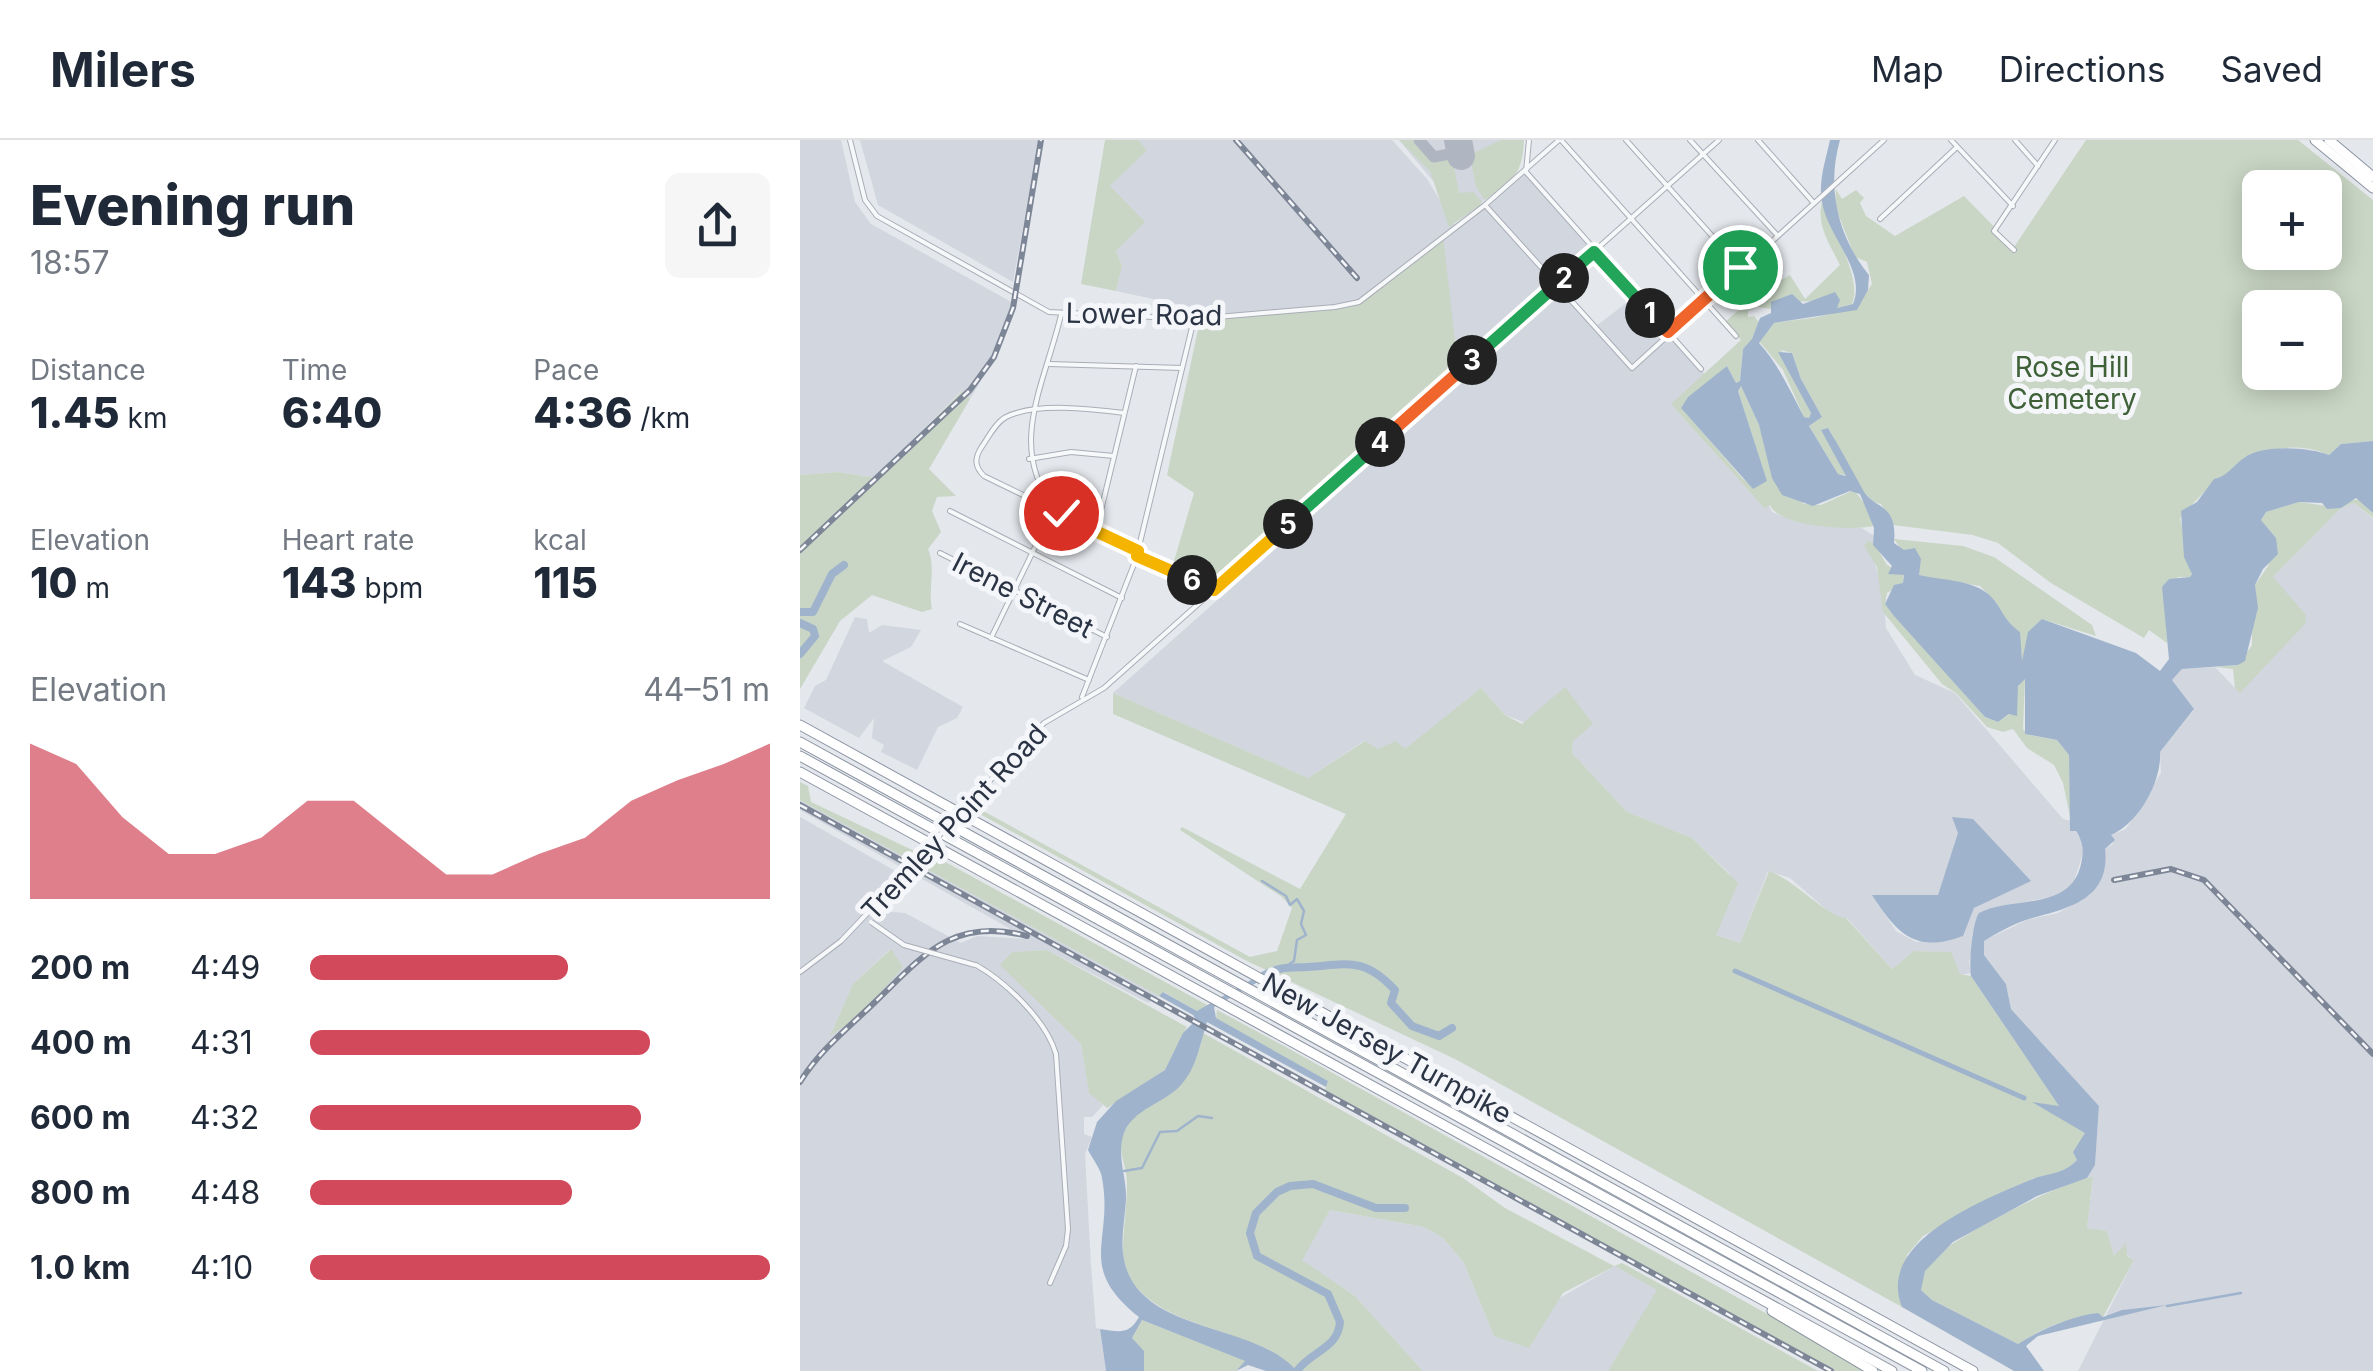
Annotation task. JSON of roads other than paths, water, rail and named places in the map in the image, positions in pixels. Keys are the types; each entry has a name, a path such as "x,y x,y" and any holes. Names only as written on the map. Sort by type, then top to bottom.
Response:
{"highway":[{"path":"2315,140 2373,188"},
{"path":"2329,140 2373,178"},
{"name":"New Jersey Turnpike","path":"800,726 1973,1371"},
{"name":"New Jersey Turnpike","path":"800,742 1944,1371"},
{"name":"New Jersey Turnpike","path":"800,756 1922,1371"},
{"name":"New Jersey Turnpike","path":"800,772 1892,1371"},
{"path":"1758,1300 1798,1330 1873,1371"}],"street":[{"name":"Lower Road","path":"850,140 865,200 876,216 1044,310 1194,319 1360,302 1526,172 1560,140"},
{"path":"1529,140 1526,172 1702,369"},
{"path":"1560,140 1736,336"},
{"path":"1626,140 1740,267"},
{"path":"1690,140 1777,235"},
{"name":"Tremley Point Road","path":"800,972 831,950 1044,723 1104,688 1719,140"},
{"path":"1758,140 1813,202"},
{"path":"1485,205 1632,368 1884,140"},
{"path":"1951,140 2013,206"},
{"path":"2016,140 2038,166"},
{"path":"2014,250 1994,231 2055,140"},
{"path":"1880,218 1957,147"},
{"path":"1052,510 1030,459 1035,412 1062,314"},
{"path":"1080,700 1138,554 1194,319"},
{"path":"1049,364 1182,368"},
{"path":"1096,531 1136,366"},
{"path":"1124,413 1065,408 1001,420 976,455 978,470 1214,590"},
{"path":"1030,459 1072,452 1114,456"},
{"path":"1064,516 1060,508 1067,498"},
{"path":"1045,499 1103,501"},
{"path":"990,638 1052,510"},
{"path":"950,511 1122,598"},
{"name":"Irene Street","path":"940,553 1106,637"},
{"path":"960,624 1089,680"},
{"path":"864,916 904,944 975,965 996,978 1043,1027 1056,1054 1068,1229 1066,1246 1050,1283"}],"water":[{"path":"1830,140 1840,140 1834,176 1838,211 1849,245 1869,275 1868,290 1857,310 1774,323 1759,343 1804,417 1809,418 1811,413 1778,352 1792,353 1822,417 1809,426 1838,474 1846,476 1821,430 1828,428 1863,490 1889,513 1894,543 1904,550 1915,548 1921,559 1919,575 1971,585 1988,594 2020,632 2022,661 2028,632 2042,619 2136,653 2160,671 2169,659 2162,587 2169,579 2192,574 2184,557 2181,511 2197,502 2214,479 2262,450 2286,448 2329,455 2341,444 2373,441 2373,513 2356,498 2341,508 2327,509 2322,503 2299,502 2266,512 2261,520 2276,538 2278,554 2263,569 2255,585 2258,608 2245,661 2238,665 2182,669 2172,680 2194,709 2160,752 2157,776 2147,800 2131,821 2111,835 2115,840 2105,849 2105,867 2093,892 2069,907 2020,922 1984,941 1984,955 2006,984 2011,1009 2099,1106 2095,1165 2087,1178 2037,1196 1953,1242 1925,1271 1921,1290 1932,1300 2018,1344 2079,1317 2098,1313 2103,1317 2122,1310 2167,1305 2038,1336 2026,1346 2044,1371 2014,1371 1902,1307 1898,1283 1904,1262 1939,1226 1988,1199 2060,1171 2077,1160 2073,1152 2085,1133 2032,1102 2059,1106 1970,971 1979,913 2051,897 2073,882 2080,868 2082,844 2076,831 2070,831 2069,755 2057,740 2025,734 2025,679 2018,686 2017,716 2009,714 1998,722 1985,717 1894,616 1885,604 1894,585 1903,583 1904,575 1888,574 1892,566 1873,545 1874,528 1860,494 1850,491 1813,506 1782,495 1772,478 1759,425 1741,386 1738,391 1767,481 1753,489 1681,408 1688,397 1727,366 1736,383 1740,381 1743,349 1752,339 1760,318 1771,313 1771,302 1792,294 1803,304 1835,292 1840,300 1837,308 1853,304 1855,278 1822,202 1822,178"},
{"path":"1952,817 1973,819 2031,881 1974,908 1963,936 1932,943 1919,941 1899,929 1872,895 1938,895 1958,833"},
{"path":"1265,972 1272,974 1214,1007 1216,1018 1328,1081 1326,1087 1207,1022 1186,1078 1134,1118 1124,1133 1123,1253 1131,1280 1148,1299 1170,1313 1253,1343 1297,1371 1266,1371 1248,1365 1236,1371 1245,1361 1142,1320 1132,1338 1144,1351 1144,1371 1106,1371 1100,1329 1123,1331 1139,1317 1108,1283 1102,1267 1102,1178 1088,1150 1097,1122 1116,1101 1165,1070 1183,1033 1196,1020 1159,996 1163,992 1197,1011"}],"waterway":[{"path":"800,612 813,612 832,574 844,565"},
{"path":"800,623 813,629 815,636 800,654"},
{"path":"1262,881 1286,896 1290,905 1297,899 1304,911 1301,924 1306,935 1297,940 1294,961 1285,967"},
{"path":"1263,976 1290,968 1345,964 1365,967 1395,990 1391,1003 1412,1026 1439,1036 1452,1028"},
{"path":"1735,971 2024,1098"},
{"path":"1124,1171 1142,1168 1160,1132 1177,1131 1198,1116 1212,1118"},
{"path":"1297,1371 1329,1344 1340,1322 1328,1294 1257,1256 1250,1233 1256,1213 1277,1192 1290,1186 1313,1184 1376,1208 1405,1208"},
{"path":"2167,1306 2241,1293"}],"railway":[{"path":"800,550 970,390 994,357 1013,308 1041,140"},
{"path":"1236,140 1357,278"},
{"path":"800,805 1831,1371"},
{"path":"2114,880 2171,869 2204,880 2373,1054"},
{"path":"800,1082 834,1040 940,945 978,932 1027,936"}],"park label":[{"name":"Rose Hill Cemetery","path":"2072,383"}]}
